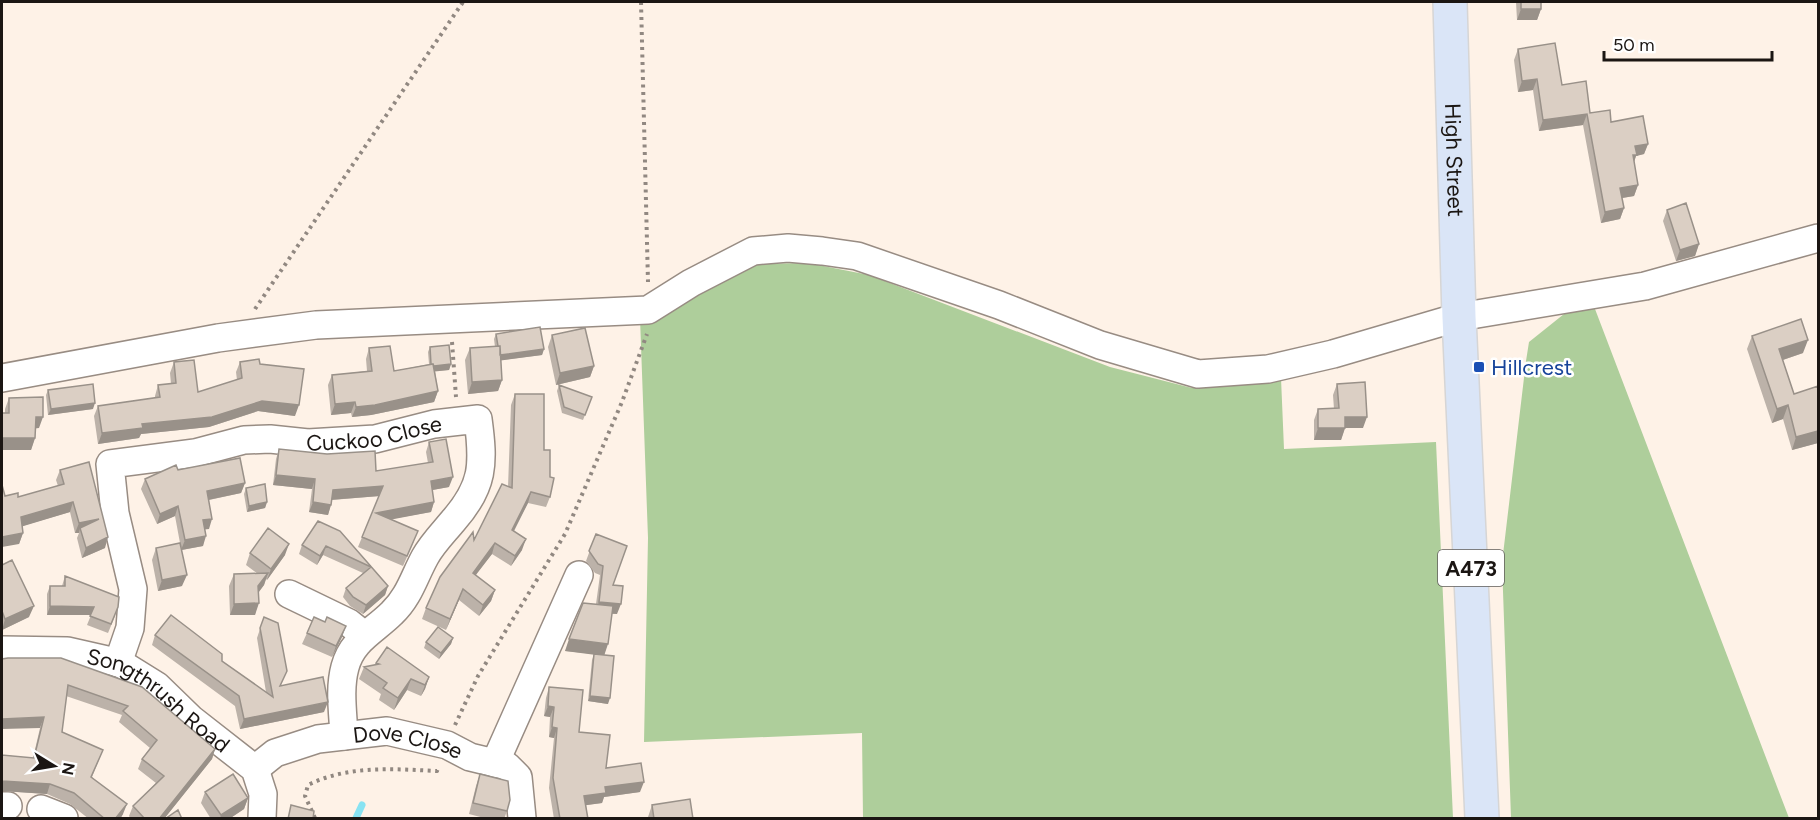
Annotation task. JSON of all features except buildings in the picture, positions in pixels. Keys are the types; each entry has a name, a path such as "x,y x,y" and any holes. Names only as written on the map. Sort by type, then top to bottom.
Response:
{"main road":[{"name":"High Street","path":"1450,2 1459,317"},
{"name":"A473","path":"1459,317 1482,819"}],"street":[{"path":"2,378 236,336 316,326 648,310 691,283 753,251 788,248 857,256 999,305 1100,345 1198,374 1268,369 1334,354 1459,317 1645,286 1818,238"},
{"name":"Cuckoo Close","path":"118,663 130,628 133,589 115,513 110,464 195,453 244,440 270,439 308,443 375,439 434,424 478,419 482,446 478,486 463,510 425,556 409,592 393,612 356,642 345,666 342,694 344,736"},
{"path":"495,763 579,575"},
{"path":"289,594 349,623 364,635"},
{"name":"Songthrush Road","path":"2,650 67,651 118,663 157,686 191,719 255,769 264,794 262,819"},
{"name":"Dove Close","path":"255,769 275,753 318,739 387,731 447,746 470,758 507,766 518,777 522,819"}],"path":[{"path":"236,336 463,2"},
{"path":"315,819 306,796 308,785 319,779 358,771 437,771 464,700 566,534 622,402 648,332 641,2"},
{"path":"450,320 457,422"}],"green space":[{"path":"808,263 869,275 1110,367 1192,388 1281,378 1284,449 1436,442 1453,818 863,818 862,733 644,742 648,538 640,318 754,264"},
{"path":"1582,309 1595,309 1789,818 1511,818 1502,563 1526,361 1529,342 1564,314"}],"waterway":[{"path":"356,818 362,805"}],"place":[{"name":"Hillcrest","path":"1479,367"}]}
